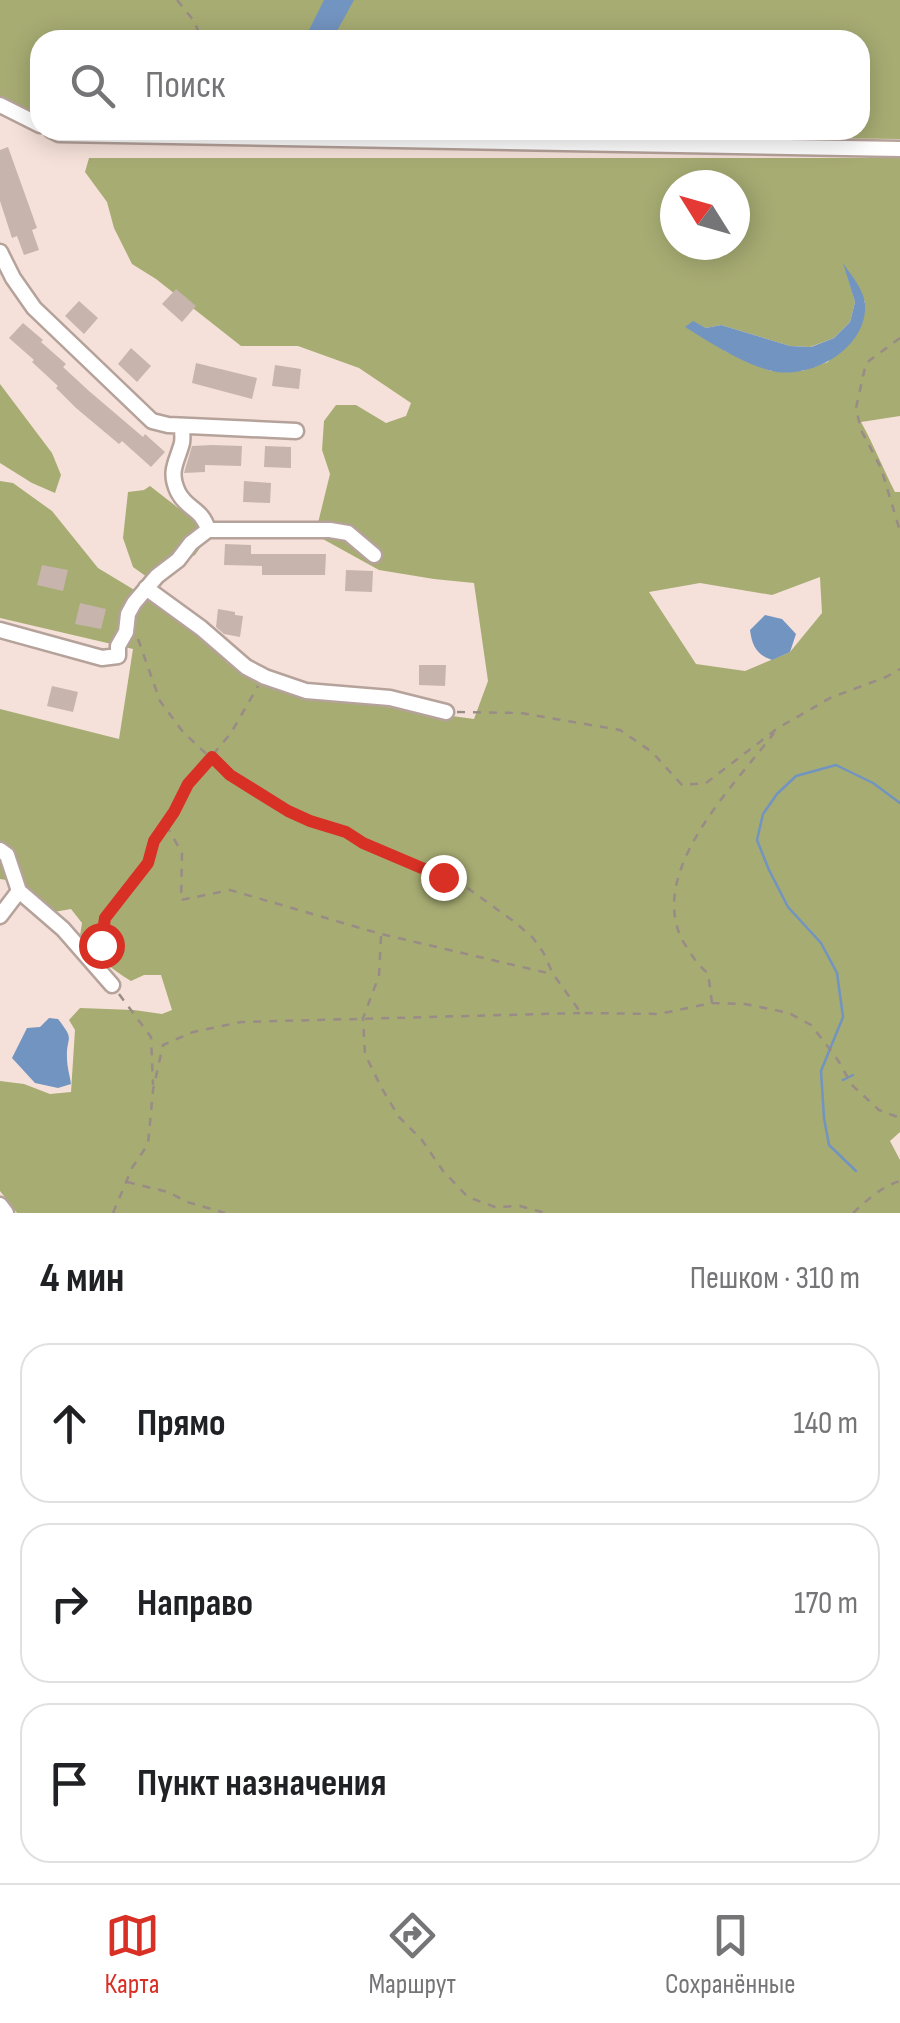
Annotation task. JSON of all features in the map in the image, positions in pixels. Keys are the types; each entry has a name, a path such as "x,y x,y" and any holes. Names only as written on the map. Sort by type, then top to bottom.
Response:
{"street":[{"path":"0,105 30,120"},
{"path":"386,140 900,150"},
{"path":"0,252 12,278 34,308 152,421 296,431"},
{"path":"182,426 174,479 186,503 204,516 208,530"},
{"path":"0,630 102,658 118,656 128,614 146,588 208,530 330,530 348,534 374,555"},
{"path":"146,588 265,678 306,691 390,698 446,712"},
{"path":"0,850 7,855 19,891 63,929 112,985"},
{"path":"0,916 19,891"},
{"path":"0,1205 6,1213"}],"path":[{"path":"178,0 198,30"},
{"path":"900,338 866,362 856,408 881,468 900,531"},
{"path":"138,639 160,701 183,732 230,775 288,811 346,832 363,843 462,884 533,938 581,1014"},
{"path":"446,712 522,712 620,730 652,752 682,784 706,783 778,728 830,698 900,669"},
{"path":"105,958 101,945 105,918 148,863 154,841 188,784 237,724 265,678"},
{"path":"712,1004 708,973 676,928 675,888 716,804 778,728"},
{"path":"165,824 182,853 181,900 230,890 381,934 553,974"},
{"path":"381,934 378,976 362,1018 365,1054 381,1088 442,1171 468,1197 495,1207 520,1206 545,1213"},
{"path":"112,985 151,1037 153,1090 148,1144 113,1213"},
{"path":"153,1090 163,1046 193,1032 241,1022 659,1014 712,1004 745,1004 790,1013 810,1025 847,1077 879,1110 900,1118"},
{"path":"852,1213 900,1181"},
{"path":"126,1182 168,1192 225,1213"}],"green space":[{"path":"0,0 900,0 900,139 870,139 870,30 30,30 30,115 0,100"},
{"path":"89,158 900,158 900,416 861,422 895,492 900,492 900,1132 890,1141 900,1160 900,1213 17,1213 0,1191 0,1081 24,1084 50,1094 71,1092 75,1030 69,1020 80,1008 162,1014 172,1010 161,975 144,975 131,981 85,943 80,936 82,923 71,909 54,912 30,890 0,879 0,709 119,739 133,649 0,618 0,481 13,483 52,511 98,568 136,591 157,594 227,663 291,694 474,719 488,681 474,583 379,570 321,538 206,539 195,555 169,567 158,585 133,567 123,538 128,492 150,486 204,528 258,530 318,523 330,474 322,450 324,421 336,405 356,405 386,423 406,416 411,403 359,368 298,346 241,346 132,264 114,228 107,202 85,172","holes":["845,267 865,302 828,362 802,371 771,371 725,351 693,322 706,328 721,325 790,346 810,347 834,338 850,322 855,302","820,577 822,613 790,652 745,671 696,664 649,592 700,583 772,595"]},
{"path":"0,384 52,453 61,475 55,493 0,463"}],"water":[{"path":"324,0 354,0 338,30 309,30"},
{"path":"843,263 862,293 863,321 846,348 817,367 768,370 735,357 685,327 693,321 706,328 721,325 790,346 811,347 834,338 850,322 855,302"},
{"path":"765,615 782,619 796,634 790,652 772,660 756,649 750,630"},
{"path":"49,1018 58,1019 68,1035 71,1084 58,1088 35,1083 12,1058 27,1028 40,1027"}],"building":[{"path":"8,147 37,228 32,230 39,250 24,255 17,236 12,238 0,201 0,150"},
{"path":"176,289 196,306 182,322 162,304"},
{"path":"79,301 98,318 84,334 65,316"},
{"path":"23,323 89,391 165,452 151,467 76,408 9,338"},
{"path":"131,348 151,366 137,382 118,364"},
{"path":"196,363 257,378 252,399 192,383"},
{"path":"275,365 301,369 299,389 272,386"},
{"path":"192,446 242,446 241,466 205,465 205,472 184,473"},
{"path":"265,446 291,447 291,468 264,467"},
{"path":"244,481 271,483 270,503 243,502"},
{"path":"225,544 251,545 251,554 326,554 325,575 262,575 262,566 224,565"},
{"path":"42,565 68,570 63,591 37,585"},
{"path":"346,570 373,571 372,592 345,591"},
{"path":"80,603 106,609 101,629 75,624"},
{"path":"218,609 243,616 240,637 224,634 216,627"},
{"path":"419,665 446,665 445,686 419,685"},
{"path":"52,686 78,692 73,712 47,706"}],"waterway":[{"path":"856,1171 829,1145 824,1118 821,1071 843,1017 837,973 821,943 788,907 757,840 763,814 777,794 796,776 836,765 873,783 900,803"},
{"path":"843,1080 853,1075"}],"route":[{"path":"101,945 105,918 148,863 154,841 188,784 212,757 230,775 288,811 346,832 443,877"}]}
